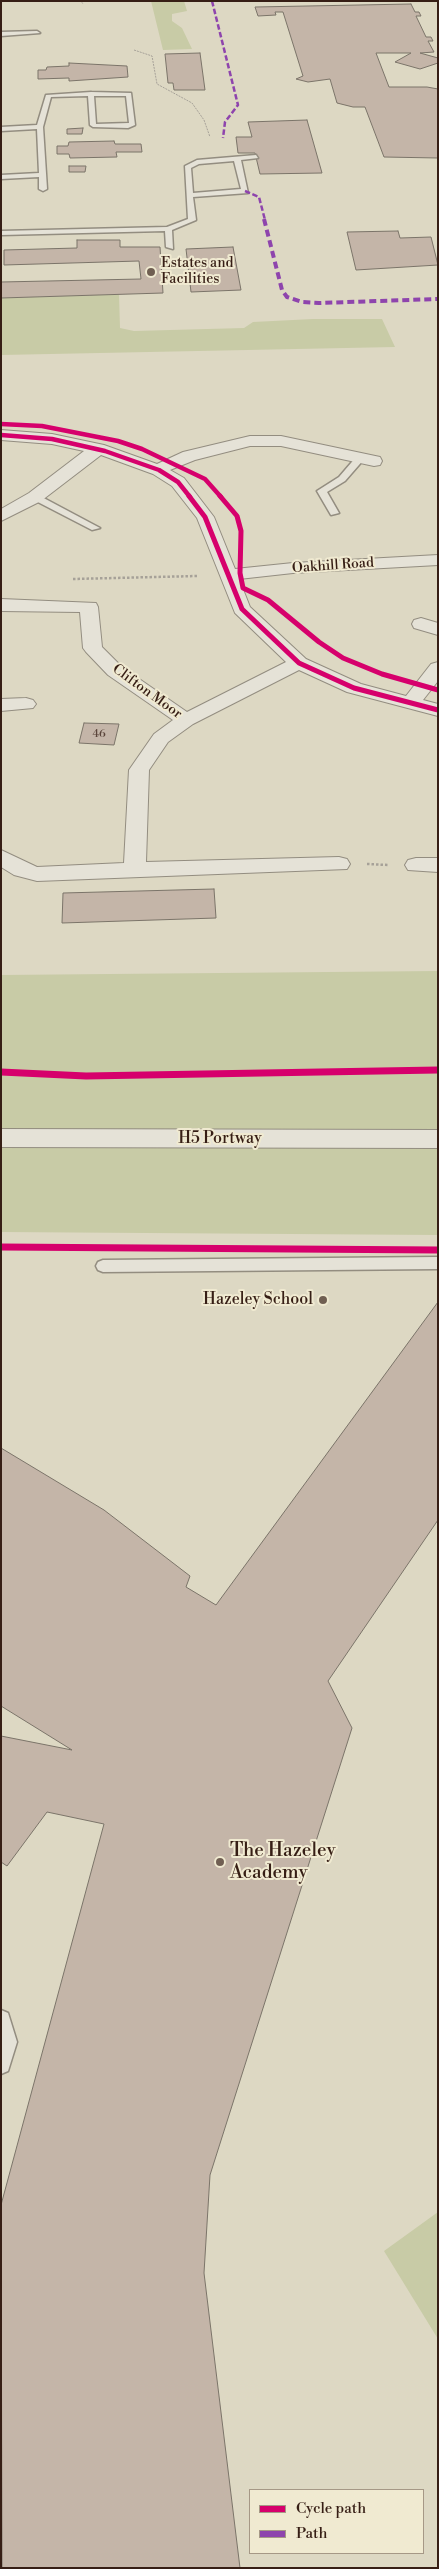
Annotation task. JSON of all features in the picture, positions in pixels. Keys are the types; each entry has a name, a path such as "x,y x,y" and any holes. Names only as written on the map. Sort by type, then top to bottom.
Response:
{"street":[{"path":"2,437 52,439 98,449 159,470 178,482 205,517 242,609 299,663 354,688 438,710"},
{"path":"159,470 171,462 189,456 250,441 281,441 367,460"},
{"path":"1,516 35,497 98,449"},
{"name":"Oakhill Road","path":"228,575 292,568 438,560"},
{"name":"Clifton Moor","path":"1,605 89,607 94,648 115,671 186,720"},
{"name":"Clifton Moor","path":"135,869 139,770 161,738 186,720 299,663"},
{"path":"410,704 438,668"},
{"path":"1,704 26,704"},
{"path":"1,857 22,870 38,874 135,869 338,864"},
{"name":"H5 Portway","path":"1,1138 438,1139"}],"lane":[{"path":"1,34 38,33"},
{"path":"43,189 40,127 48,96 91,94 125,94 131,96 133,124 128,126 93,125 91,94"},
{"path":"1,129 40,127"},
{"path":"1,233 168,229 192,220 187,167 197,162 256,157"},
{"path":"191,195 245,191 237,158"},
{"path":"1,177 41,175"},
{"path":"168,229 170,247"},
{"path":"334,513 322,491 367,460"},
{"path":"35,497 95,528"},
{"path":"103,1266 438,1263"},
{"path":"1,2020 8,2042 1,2064"}],"path":[{"path":"134,50 152,56 157,84 192,103 204,120 210,138"},
{"path":"70,579 228,575"},
{"path":"338,864 427,865"}],"green space":[{"path":"151,1 184,1 187,11 172,14 172,21 182,28 192,49 163,50"},
{"path":"119,294 120,328 134,331 244,328 253,322 313,319 382,319 395,347 1,355 1,298"},
{"path":"438,971 438,1235 1,1232 1,975"},
{"path":"438,2212 438,2339 384,2251"}],"building":[{"path":"411,4 415,12 419,12 421,16 416,16 426,37 431,37 433,41 428,41 434,52 420,53 438,58 438,63 420,69 395,62 411,53 376,53 389,87 427,87 438,89 438,158 384,157 365,107 353,107 337,103 330,79 308,82 296,79 303,76 283,12 275,12 276,15 258,16 255,7"},
{"path":"200,53 205,90 174,90 173,83 168,83 165,54"},
{"path":"69,63 127,66 128,77 69,81 69,78 38,79 38,70 46,70 47,67 69,66"},
{"path":"307,120 322,173 260,174 255,153 238,153 236,137 252,137 248,122"},
{"path":"83,128 82,134 67,134 67,129"},
{"path":"114,141 115,144 141,144 142,152 116,152 117,157 70,158 69,154 57,154 57,146 68,146 69,142"},
{"path":"69,166 86,166 85,172 69,172"},
{"path":"398,231 400,238 431,237 438,265 356,270 347,232"},
{"name":"Estates and Facilities","path":"77,240 120,240 120,247 160,247 163,293 1,298 1,282 141,279 139,261 4,265 4,250 77,248"},
{"path":"233,247 241,290 191,292 186,249"},
{"path":"84,723 119,724 114,745 79,743"},
{"path":"214,889 216,918 62,923 63,893"},
{"path":"438,1302 438,1520 328,1681 352,1728 210,2175 204,2273 240,2568 2,2568 1,2205 104,1824 47,1812 7,1866 1,1862 1,1736 72,1750 1,1706 1,1448 104,1510 190,1576 186,1587 216,1605"}],"marked path":[{"path":"212,1 238,105 225,122 223,138"},
{"path":"245,191 259,197 282,290 287,297 302,302 319,303 438,299"}],"cycle path":[{"path":"1,424 42,426 118,441 142,449 205,479 237,516 241,531 240,573 243,588 268,600 319,642 343,658 382,674 438,690"},
{"path":"1,435 52,439 105,451 159,470 178,482 205,517 242,609 299,663 354,688 438,710"},
{"path":"1,1072 86,1076 438,1070"},
{"path":"1,1247 438,1250"}],"place":[{"name":"Estates and Facilities","path":"151,272"},
{"name":"Hazeley School","path":"323,1300"},
{"name":"The Hazeley Academy","path":"220,1862"}]}
